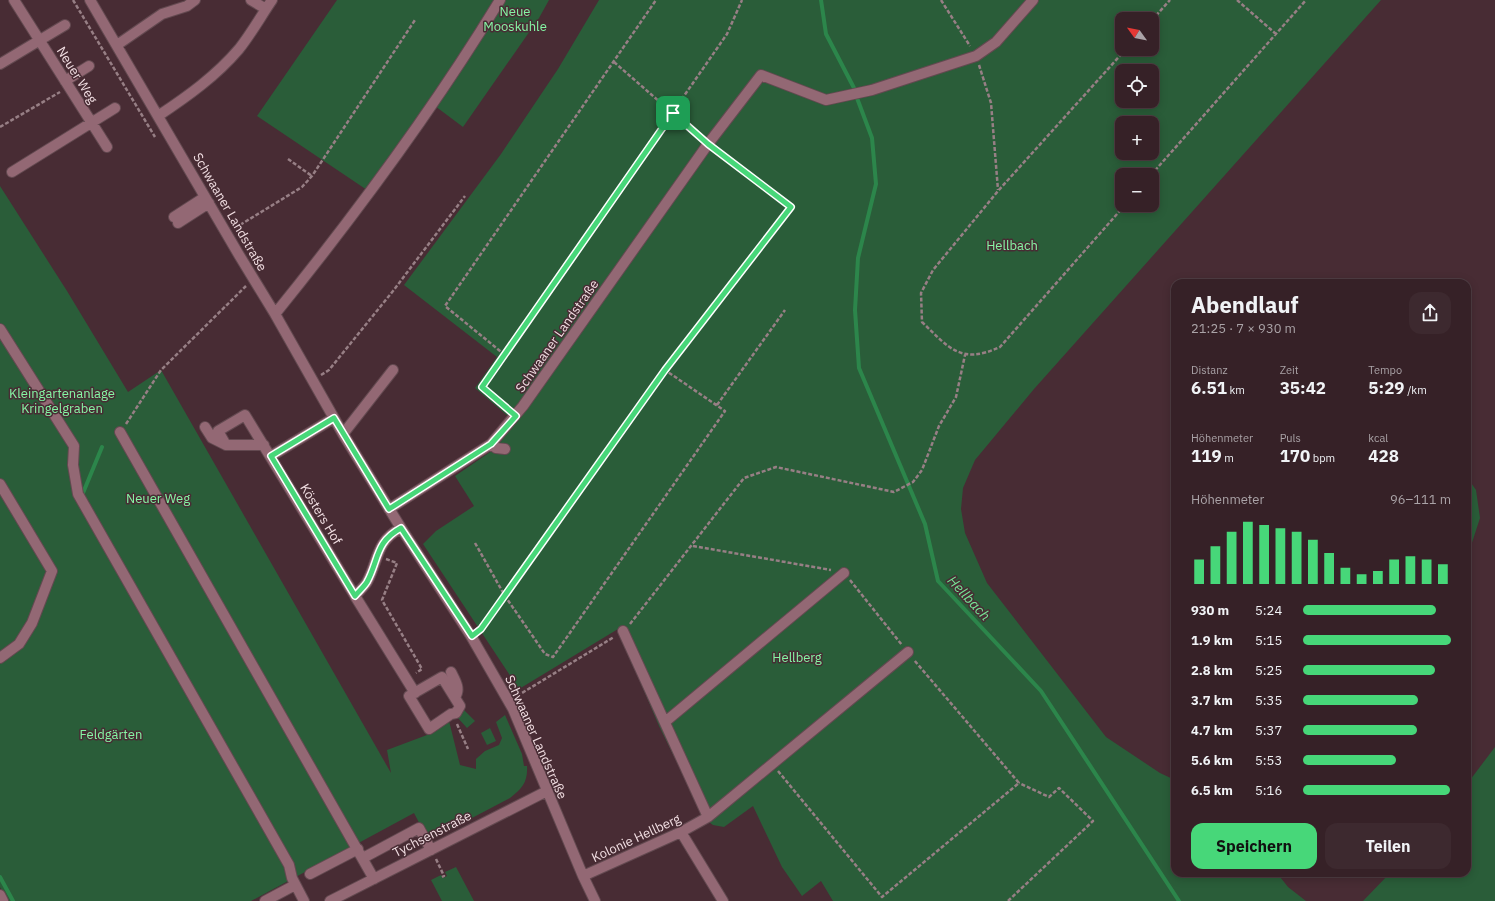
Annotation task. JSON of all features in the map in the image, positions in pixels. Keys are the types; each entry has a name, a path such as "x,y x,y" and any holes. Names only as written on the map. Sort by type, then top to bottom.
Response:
{"street":[{"name":"Neuer Weg","path":"14,0 106,147"},
{"path":"117,45 162,14 187,6 195,0"},
{"path":"251,0 266,9"},
{"path":"158,116 194,92 218,72 240,48 272,0"},
{"path":"275,314 417,127 469,51 500,0"},
{"path":"976,56 996,42 1033,0"},
{"name":"Schwaaner Landstraße","path":"93,1 226,233 275,314 342,434 401,528 472,636 513,709 583,876 595,901"},
{"path":"39,40 65,24"},
{"name":"Neuer Weg","path":"0,64 39,40"},
{"name":"Schwaaner Landstraße","path":"389,509 491,444 516,416 708,144 761,76 826,100 872,90 976,56"},
{"path":"67,84 89,66"},
{"path":"92,123 115,108"},
{"name":"Neuer Weg","path":"12,172 92,123"},
{"path":"176,220 207,200"},
{"path":"0,329 74,446 73,466 78,494 289,865 295,885 304,901"},
{"path":"342,434 393,370"},
{"name":"Kösters Hof","path":"226,445 218,431 245,415 415,693 409,696 429,729 451,714"},
{"path":"271,456 334,418"},
{"path":"206,427 212,438 226,445 264,445"},
{"path":"120,432 374,879"},
{"path":"491,444 496,448 505,449"},
{"path":"0,484 52,572 32,623 19,644 0,658"},
{"path":"355,596 368,581 376,556 384,541 401,528"},
{"path":"665,722 844,573"},
{"path":"624,631 665,722 704,820"},
{"name":"Kolonie Hellberg","path":"583,876 681,832 704,820 773,765 908,652"},
{"path":"451,672 458,686 455,697"},
{"path":"415,693 442,677 460,706 456,713 451,714"},
{"name":"Tychsenstraße","path":"330,901 432,852 547,791"},
{"path":"363,858 419,828 432,852"},
{"path":"681,832 722,901"},
{"path":"310,874 358,849"},
{"path":"265,901 295,885"},
{"path":"0,895 3,901"}],"path":[{"path":"505,355 445,306 656,0"},
{"path":"516,416 482,387 727,34 742,0"},
{"path":"941,0 976,56 991,103 998,191"},
{"path":"1159,12 1170,0"},
{"path":"1237,0 1276,34"},
{"path":"1157,168 1306,0"},
{"path":"226,233 302,187 312,176 414,20"},
{"path":"1119,212 1000,347 986,353 965,355 944,344 922,322 920,293 933,270 998,191 1120,56"},
{"path":"472,636 481,629 505,596 665,370 791,207 708,144 614,62"},
{"path":"0,127 67,84"},
{"path":"288,159 312,176"},
{"path":"313,381 329,370 465,196"},
{"path":"120,432 161,370 254,279"},
{"path":"717,405 785,310"},
{"path":"516,697 624,631 693,546 744,478 776,467 894,492 913,482 922,470 939,426 956,397 965,355"},
{"path":"475,543 505,596 545,654 553,657 725,411 665,370"},
{"path":"693,546 844,573 908,652 1019,783 1048,797 1059,788 1093,821 1008,901"},
{"path":"376,556 397,563 382,600 422,669 406,679"},
{"path":"451,714 462,733 468,749"},
{"path":"773,765 882,897 1019,783"},
{"path":"432,852 444,876 442,877"}],"green space":[{"path":"337,0 496,0 431,103 367,190 257,116"},
{"name":"Neue Mooskuhle","path":"505,0 549,0 539,18 463,127 435,106"},
{"name":"Hellberg","path":"599,0 1381,0 1034,389 975,460 963,488 961,509 965,533 987,583 1106,737 1160,773 1171,778 1171,877 1280,877 1288,887 1306,901 833,901 821,881 802,896 782,867 753,806 724,827 713,825 705,819 659,726 618,629 519,689 423,544 436,531 474,506 455,476 496,448 552,372 509,417 475,388 497,357 404,285 501,154 558,69"},
{"path":"0,186 67,291 128,392 161,370 391,773 387,750 427,735 449,721 460,765 476,769 476,759 485,751 499,745 502,738 496,722 505,715 522,754 524,766 527,766 525,781 514,795 432,839 431,834 438,829 426,836 414,813 251,901 7,901 0,887"},
{"path":"1471,483 1476,490 1480,518 1471,546"},
{"path":"464,710 475,721 467,728 457,717"},
{"path":"490,728 496,741 487,745 481,733"},
{"path":"1495,747 1495,901 1363,901 1386,877 1471,877 1471,779"},
{"path":"456,867 474,901 442,901 431,880 441,875 443,878 447,876 445,872"}],"waterway":[{"name":"Hellbach","path":"821,0 826,34 854,88"},
{"name":"Hellbach","path":"857,98 872,138 876,184 858,258 855,310 859,368 925,524 938,581 1041,691 1179,901"},
{"path":"83,493 102,447"},
{"path":"0,877 13,901"}],"route":[{"path":"673,113 708,144 791,207 665,370 481,629 472,636 401,528 393,532 384,541 376,556 368,581 355,596 271,456 334,418 342,434 389,509 491,444 503,433 516,416 482,387 673,113"}],"park label":[{"name":"Kleingartenanlage Kringelgraben","path":"62,400"},
{"name":"Feldgärten","path":"111,734"}]}
